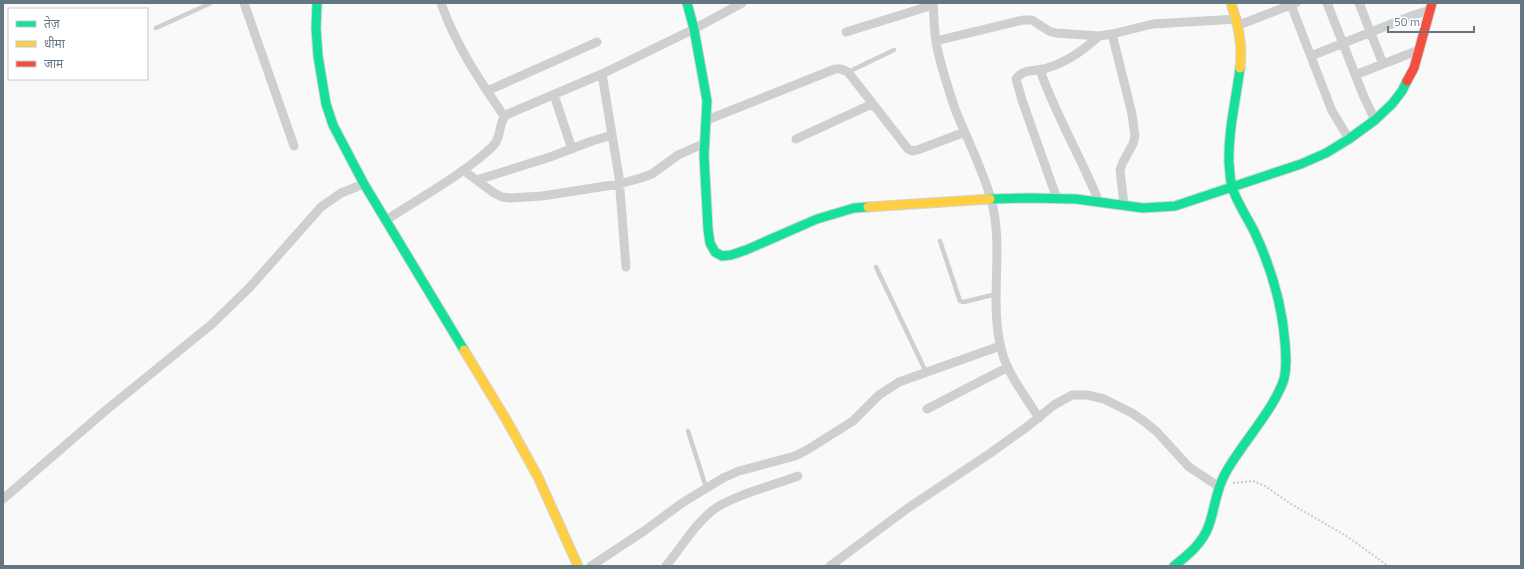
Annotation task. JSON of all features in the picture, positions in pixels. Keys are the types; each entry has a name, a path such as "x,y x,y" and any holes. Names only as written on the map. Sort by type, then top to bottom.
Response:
{"street":[{"path":"244,3 294,146"},
{"path":"317,3 316,28 318,56 326,104 333,125 364,184 507,421 538,477 578,566"},
{"path":"441,3 450,27 487,91 504,116"},
{"path":"687,3 694,29 707,101 704,175 708,229 710,243 715,252 722,256 731,255 746,250 817,219 854,208 991,199 1057,199 1099,202 1143,208 1170,206 1232,188 1301,164 1326,153 1349,139 1375,120 1392,104 1402,91 1414,68 1431,6"},
{"path":"386,220 463,170 497,142 500,137 501,124 504,116 602,74 694,29 742,3"},
{"path":"1177,565 1200,541 1208,526 1218,486 1264,415 1282,380 1285,370 1286,355 1284,326 1279,299 1265,257 1232,188 1230,176 1229,140 1242,43 1238,22 1231,3"},
{"path":"1327,3 1355,75 1375,120"},
{"path":"1359,3 1383,64"},
{"path":"846,32 933,4 936,41 948,88 991,199 997,235 997,327 1000,346 1008,367 1039,418"},
{"path":"936,41 1023,20 1032,20 1056,34 1098,36 1153,24 1238,22 1293,4 1332,111 1349,139"},
{"path":"1311,56 1431,6"},
{"path":"1112,34 1133,120 1135,136 1133,144 1122,162 1120,170 1124,205"},
{"path":"1057,199 1016,84 1016,79 1018,75 1059,64 1088,46 1098,36"},
{"path":"487,91 597,42"},
{"path":"1355,75 1419,50"},
{"path":"707,120 835,69 841,69 848,72 908,149 913,151 966,132"},
{"path":"1040,70 1050,98 1085,168 1099,202"},
{"path":"602,74 619,184 626,267"},
{"path":"554,95 572,149"},
{"path":"796,139 872,104"},
{"path":"477,180 612,135"},
{"path":"463,170 494,193 502,197 511,198 542,196 619,184 641,178 652,174 678,154 705,143"},
{"path":"3,499 105,411 212,324 250,287 321,207 341,193 364,184"},
{"path":"591,566 706,487 739,470 784,460 807,450 853,421 886,390 899,382 1000,346"},
{"path":"927,409 1008,367"},
{"path":"830,566 908,508 989,454 1039,418 1054,405 1072,395 1088,395 1104,399 1132,413 1146,422 1189,467 1218,486"},
{"path":"666,566 705,517 714,509 733,499 798,476"}],"lane":[{"path":"156,28 211,3"},
{"path":"848,72 894,50"},
{"path":"940,241 958,299 960,301 964,302 997,294"},
{"path":"876,267 926,372"},
{"path":"688,431 706,487"}],"path":[{"path":"1218,486 1241,482 1253,482 1265,486 1291,504 1348,538 1388,566"}],"traffic: fast":[{"path":"317,3 316,28 318,56 326,104 333,125 364,184 464,350"},
{"path":"687,3 694,29 707,101 704,155 708,229 710,243 715,252 722,256 731,255 817,219 854,208 868,207"},
{"path":"1174,566 1190,553 1203,537 1209,525 1222,480 1273,403 1284,379 1286,370 1284,328 1275,286 1266,258 1254,231 1236,198 1231,181 1229,151 1240,68"},
{"path":"990,199 1076,199 1143,208 1175,206 1301,164 1326,153 1349,139 1375,120 1392,104 1402,91 1407,81"}],"traffic: slow":[{"path":"1231,3 1239,35 1241,51 1240,68"},
{"path":"868,207 990,199"},
{"path":"464,350 507,421 538,477 578,566"}],"traffic: jam":[{"path":"1407,81 1414,68 1432,3"}]}
